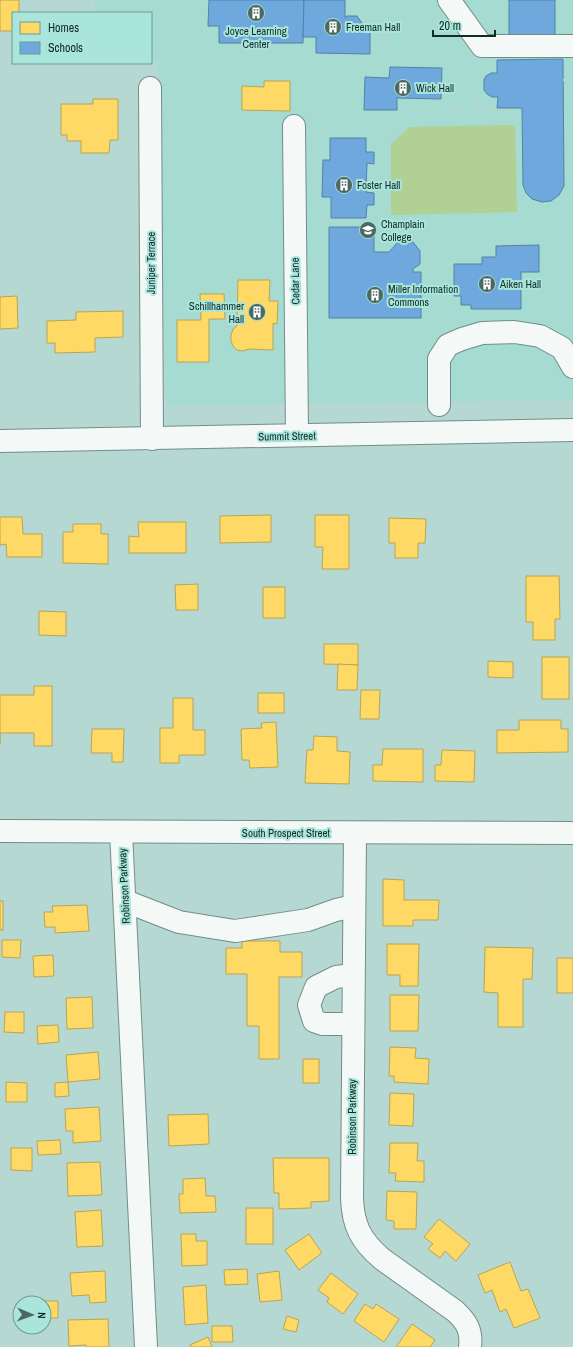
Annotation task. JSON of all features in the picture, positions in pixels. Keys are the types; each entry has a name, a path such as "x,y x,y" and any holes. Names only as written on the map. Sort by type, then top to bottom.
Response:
{"street":[{"path":"449,0 482,46 573,46"},
{"name":"Juniper Terrace","path":"150,88 152,438"},
{"name":"Cedar Lane","path":"294,126 296,436"},
{"path":"439,405 439,359 448,346 462,339 482,333 514,332 540,336 562,348 573,367"},
{"name":"Summit Street","path":"0,441 573,430"},
{"name":"South Prospect Street","path":"0,831 573,833"},
{"name":"Robinson Parkway","path":"121,832 146,1347"},
{"name":"Robinson Parkway","path":"354,833 352,1211 359,1234 377,1256 455,1311 465,1320 470,1333 470,1347"},
{"path":"125,901 180,922 235,931 308,920 336,910 354,906"},
{"path":"353,975 336,977 316,987 309,1005 314,1021 323,1024 353,1024"}],"path":[{"path":"386,29 386,56"},
{"path":"355,56 355,71"},
{"path":"563,80 573,80"},
{"path":"479,97 479,111"},
{"path":"450,111 507,111 508,120"},
{"path":"365,117 365,131"},
{"path":"394,135 401,129"},
{"path":"386,221 386,241"},
{"path":"324,222 332,222"},
{"path":"476,1039 526,1038 530,1034 532,1002 542,992 538,862"},
{"path":"464,931 540,928"}],"shaded area":[{"name":"Champlain College","path":"95,0 573,0 573,400 166,405 158,61 152,61 152,12 95,12"}],"green space":[{"path":"515,125 517,212 391,215 391,144 410,127"}],"building: Homes":[{"path":"0,0 19,0 19,12 12,12 12,31 0,31"},
{"path":"264,81 290,81 290,111 242,110 242,86 264,87"},
{"path":"93,99 118,99 118,140 110,140 109,153 81,153 81,141 67,141 67,135 61,135 61,104 93,104"},
{"name":"Schillhammer Hall","path":"238,280 270,280 269,301 278,301 277,324 273,323 273,350 249,349 243,351 237,350 233,346 231,335 233,329 237,326"},
{"path":"200,294 224,294 225,319 209,319 209,362 177,362 177,320 201,320"},
{"path":"17,296 18,328 0,329 0,297"},
{"path":"123,311 123,337 95,338 95,352 55,353 55,343 47,343 47,321 76,320 76,312"},
{"path":"271,515 271,542 220,543 220,516"},
{"path":"315,515 349,515 349,569 322,569 323,547 315,547"},
{"path":"0,517 22,517 23,534 42,534 42,557 7,557 6,544 0,545"},
{"path":"389,518 426,519 425,543 418,543 418,558 395,558 395,543 389,543"},
{"path":"138,522 186,522 186,553 129,553 129,536 139,537"},
{"path":"73,524 101,524 101,534 108,534 108,564 63,563 63,532 73,532"},
{"path":"526,576 559,576 560,619 555,619 555,640 533,640 533,622 526,622"},
{"path":"198,584 198,610 176,610 175,585"},
{"path":"263,587 285,587 285,618 263,618"},
{"path":"39,611 66,612 66,636 39,635"},
{"path":"324,644 358,644 358,665 324,664"},
{"path":"542,657 569,657 569,699 542,699"},
{"path":"488,661 513,662 513,678 488,677"},
{"path":"338,664 358,665 357,690 337,690"},
{"path":"34,686 52,686 52,746 34,746 34,733 0,733 0,695 34,695"},
{"path":"361,690 380,690 379,719 360,719"},
{"path":"258,693 284,693 284,713 258,713"},
{"path":"173,698 193,698 193,730 205,730 205,755 179,755 179,763 160,763 160,728 173,728"},
{"path":"519,720 561,720 561,729 568,729 568,752 497,753 497,730 519,730"},
{"path":"276,722 278,767 250,768 249,760 242,760 241,729 262,728 261,723"},
{"path":"92,729 124,729 123,762 112,762 112,753 91,753"},
{"path":"314,736 337,737 337,751 350,752 349,784 305,783 307,750 313,750"},
{"path":"383,749 423,749 423,782 373,781 373,765 382,765"},
{"path":"442,750 475,751 474,782 435,781 435,765 441,765"},
{"path":"383,879 404,880 404,900 439,900 438,920 413,920 413,926 383,926"},
{"path":"0,901 3,901 3,930 0,930"},
{"path":"87,905 89,931 55,933 55,927 45,927 44,912 53,912 52,906"},
{"path":"2,940 21,940 20,958 2,957"},
{"path":"242,941 280,941 280,952 302,952 302,977 279,977 279,1059 259,1059 259,1026 247,1026 247,974 226,974 226,948 242,948"},
{"path":"387,944 419,944 418,986 400,986 400,975 387,975"},
{"path":"485,947 533,948 532,979 523,979 523,1027 498,1027 498,993 484,992"},
{"path":"53,955 54,976 34,977 33,956"},
{"path":"557,958 573,958 573,993 557,993"},
{"path":"390,995 419,995 418,1031 390,1031"},
{"path":"92,997 93,1028 67,1029 66,998"},
{"path":"5,1012 24,1012 24,1033 4,1032"},
{"path":"58,1025 59,1042 38,1044 37,1026"},
{"path":"390,1047 416,1048 415,1058 429,1059 428,1084 394,1082 394,1076 389,1076"},
{"path":"98,1052 100,1079 68,1082 66,1055"},
{"path":"303,1059 319,1059 319,1083 303,1083"},
{"path":"6,1082 27,1083 27,1102 6,1102"},
{"path":"68,1082 69,1096 55,1097 55,1083"},
{"path":"390,1093 414,1094 413,1126 389,1125"},
{"path":"99,1107 101,1141 73,1143 73,1131 66,1131 65,1109"},
{"path":"208,1114 209,1144 169,1146 168,1115"},
{"path":"60,1140 61,1154 38,1155 37,1141"},
{"path":"390,1143 418,1143 417,1161 424,1161 424,1182 395,1181 396,1173 389,1173"},
{"path":"11,1148 32,1148 32,1171 11,1170"},
{"path":"273,1158 329,1158 329,1201 311,1202 311,1208 279,1209 279,1193 274,1193"},
{"path":"100,1162 102,1195 68,1196 67,1163"},
{"path":"205,1178 206,1196 215,1196 216,1212 180,1213 179,1194 183,1194 183,1179"},
{"path":"387,1191 417,1192 416,1229 394,1229 394,1221 386,1220"},
{"path":"246,1208 273,1208 273,1244 246,1244"},
{"path":"101,1210 103,1246 77,1247 75,1212"},
{"path":"439,1219 470,1244 456,1261 445,1251 440,1258 428,1249 433,1244 424,1237"},
{"path":"181,1234 196,1234 196,1241 207,1241 207,1265 182,1266"},
{"path":"309,1234 322,1253 299,1270 285,1250"},
{"path":"510,1262 521,1291 528,1289 540,1318 514,1328 506,1309 500,1312 492,1290 485,1293 478,1275"},
{"path":"247,1269 248,1284 225,1285 224,1270"},
{"path":"105,1271 106,1302 90,1303 89,1295 72,1296 70,1273"},
{"path":"279,1271 282,1300 260,1302 257,1274"},
{"path":"331,1273 358,1294 343,1314 327,1302 329,1298 318,1290"},
{"path":"206,1285 208,1323 185,1325 183,1287"},
{"path":"52,1301 58,1301 58,1318 52,1318"},
{"path":"365,1304 373,1309 376,1304 399,1319 384,1342 354,1321"},
{"path":"287,1316 299,1320 296,1332 283,1329"},
{"path":"108,1319 109,1347 86,1347 86,1345 69,1346 68,1320"},
{"path":"412,1324 435,1340 430,1347 396,1347"},
{"path":"212,1326 232,1326 233,1342 212,1342"},
{"path":"208,1337 212,1347 191,1347 190,1345"}],"building: Schools":[{"name":"Joyce Learning Center","path":"209,0 304,0 303,43 219,43 219,26 208,26"},
{"name":"Freeman Hall","path":"304,0 345,0 345,18 347,16 357,16 362,23 362,31 370,31 370,54 316,53 316,37 303,37"},
{"path":"509,0 555,0 555,35 509,35"},
{"path":"563,59 564,186 559,195 551,201 542,202 532,199 526,193 523,185 522,108 497,108 498,97 492,97 487,94 484,90 484,80 486,76 491,73 497,73 497,60"},
{"name":"Wick Hall","path":"390,67 442,68 441,99 397,98 397,110 364,110 365,77 389,78"},
{"name":"Foster Hall","path":"330,138 366,138 366,152 374,152 374,164 367,163 366,192 374,193 374,205 367,205 366,218 331,218 331,197 322,197 323,160 330,160"},
{"name":"Miller Information Commons","path":"329,227 374,227 374,252 389,252 398,242 413,242 420,251 420,264 413,269 413,272 421,272 421,318 329,318"},
{"name":"Aiken Hall","path":"539,245 539,272 521,272 521,309 471,309 471,305 461,305 461,296 454,296 454,264 482,264 482,257 496,257 496,246"}],"place":[{"name":"Joyce Learning Center","path":"256,13"},
{"name":"Freeman Hall","path":"333,27"},
{"name":"Wick Hall","path":"403,88"},
{"name":"Foster Hall","path":"344,185"},
{"name":"Champlain College","path":"368,230"},
{"name":"Aiken Hall","path":"487,284"},
{"name":"Miller Information Commons","path":"375,295"},
{"name":"Schillhammer Hall","path":"257,312"}]}
